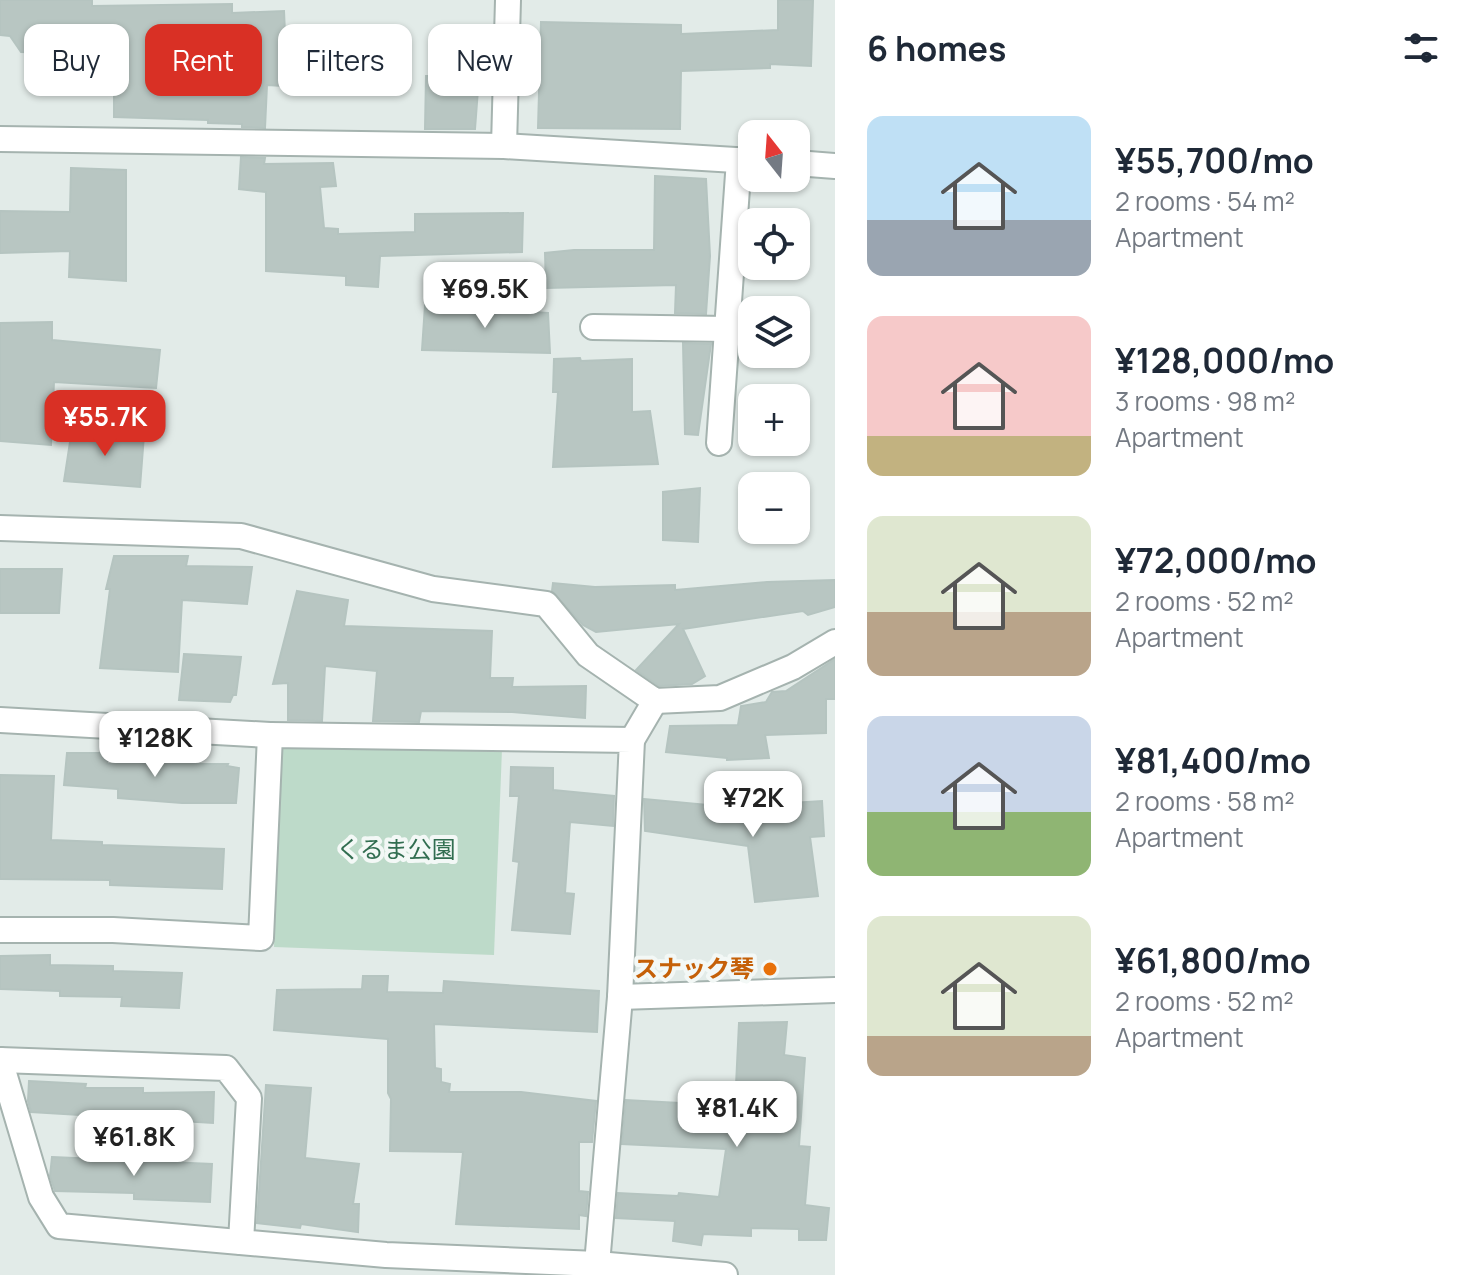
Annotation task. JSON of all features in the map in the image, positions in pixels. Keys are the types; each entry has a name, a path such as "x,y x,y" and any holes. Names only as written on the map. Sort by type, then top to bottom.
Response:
{"street":[{"path":"504,146 508,0"},
{"path":"0,139 504,146 738,160"},
{"path":"810,164 835,166"},
{"path":"719,443 742,192"},
{"path":"593,327 727,329"},
{"path":"0,528 241,536 433,589 546,604 588,655 655,701 720,698 793,667 835,642"},
{"path":"597,1264 620,997 632,740 655,701"},
{"path":"0,720 270,735 632,740"},
{"path":"0,930 113,930 261,938 270,735"},
{"path":"620,997 835,990"},
{"path":"241,1242 249,1098 226,1068 0,1060 41,1197 59,1226 241,1242 385,1265 597,1264 725,1275"}],"green space":[{"name":"くるま公園","path":"280,747 502,749 494,955 274,947"}],"building":[{"path":"0,0 92,0 92,6 232,4 232,13 284,11 285,24 278,24 278,86 267,85 265,128 208,123 208,120 114,117 114,96 129,96 129,24 24,24 24,52 10,36 0,35"},
{"path":"778,0 813,0 811,66 770,64 770,68 681,71 680,129 538,128 541,22 681,25 681,34 778,30"},
{"path":"426,76 428,96 477,96 475,129 425,129"},
{"path":"241,157 265,158 264,164 333,163 336,186 320,187 324,228 338,229 338,234 415,232 415,214 523,213 522,252 380,256 378,287 346,285 346,276 266,271 266,192 239,189"},
{"path":"71,168 126,170 126,281 69,277 70,251 0,253 0,211 70,212"},
{"path":"655,176 706,179 710,256 706,314 675,313 676,285 546,288 545,253 654,250"},
{"path":"425,305 548,313 550,353 422,350"},
{"path":"52,322 52,340 160,350 156,388 54,382 51,445 0,441 0,323"},
{"path":"683,343 711,344 698,435 685,434"},
{"path":"580,358 581,361 632,359 632,412 650,411 658,464 553,467 558,392 553,392 554,359"},
{"path":"72,429 144,435 140,487 64,481"},
{"path":"700,488 698,542 663,540 663,492"},
{"path":"114,556 188,556 186,566 252,567 247,604 182,600 178,672 100,668 110,589 106,589"},
{"path":"0,569 62,569 59,613 0,613"},
{"path":"835,580 835,607 808,615 803,611 683,629 705,676 692,684 659,686 636,670 679,624 596,632 583,625 552,591 553,583 595,587 675,585 675,590"},
{"path":"297,591 348,600 344,626 492,631 490,678 513,678 512,687 586,686 585,718 512,712 421,711 419,722 373,721 377,671 325,666 322,721 288,720 288,683 273,684"},
{"path":"184,654 241,657 236,695 230,702 179,700"},
{"path":"835,659 835,699 826,699 826,733 765,735 769,758 727,760 666,752 670,726 738,725 741,706 766,702 772,692 786,691"},
{"path":"67,753 109,753 107,764 174,761 173,764 228,764 239,768 236,803 118,798 118,789 64,785"},
{"path":"511,767 553,768 553,790 614,796 613,826 570,822 565,893 574,894 570,934 512,930 519,862 513,861 519,796 510,796"},
{"path":"0,775 54,776 51,840 224,849 222,889 110,885 110,880 0,879"},
{"path":"644,799 729,807 822,801 824,836 810,837 818,896 755,902 748,846 645,831"},
{"path":"50,955 50,965 113,966 113,971 182,973 179,1008 121,1006 122,997 60,996 60,991 0,989 0,956"},
{"path":"363,976 388,976 387,992 443,993 444,981 599,991 597,1032 434,1024 435,1068 441,1069 441,1082 450,1084 449,1092 521,1092 596,1101 592,1142 579,1142 579,1191 588,1192 586,1216 579,1215 579,1229 456,1224 463,1152 390,1151 388,1039 274,1030 277,990 362,989"},
{"path":"787,1022 784,1055 805,1058 799,1146 810,1147 805,1205 829,1208 826,1240 799,1240 799,1229 751,1228 751,1236 703,1234 701,1245 673,1241 675,1221 616,1218 618,1193 678,1196 679,1193 719,1197 726,1149 622,1144 626,1100 735,1106 739,1023"},
{"path":"29,1081 86,1084 85,1088 143,1088 143,1093 214,1092 213,1123 31,1112"},
{"path":"266,1085 311,1088 305,1158 359,1164 353,1204 359,1204 358,1232 301,1224 300,1228 257,1223"},
{"path":"52,1157 212,1164 210,1202 134,1199 134,1193 55,1191 50,1176"}],"place":[{"name":"スナック琴","path":"770,969"}]}
